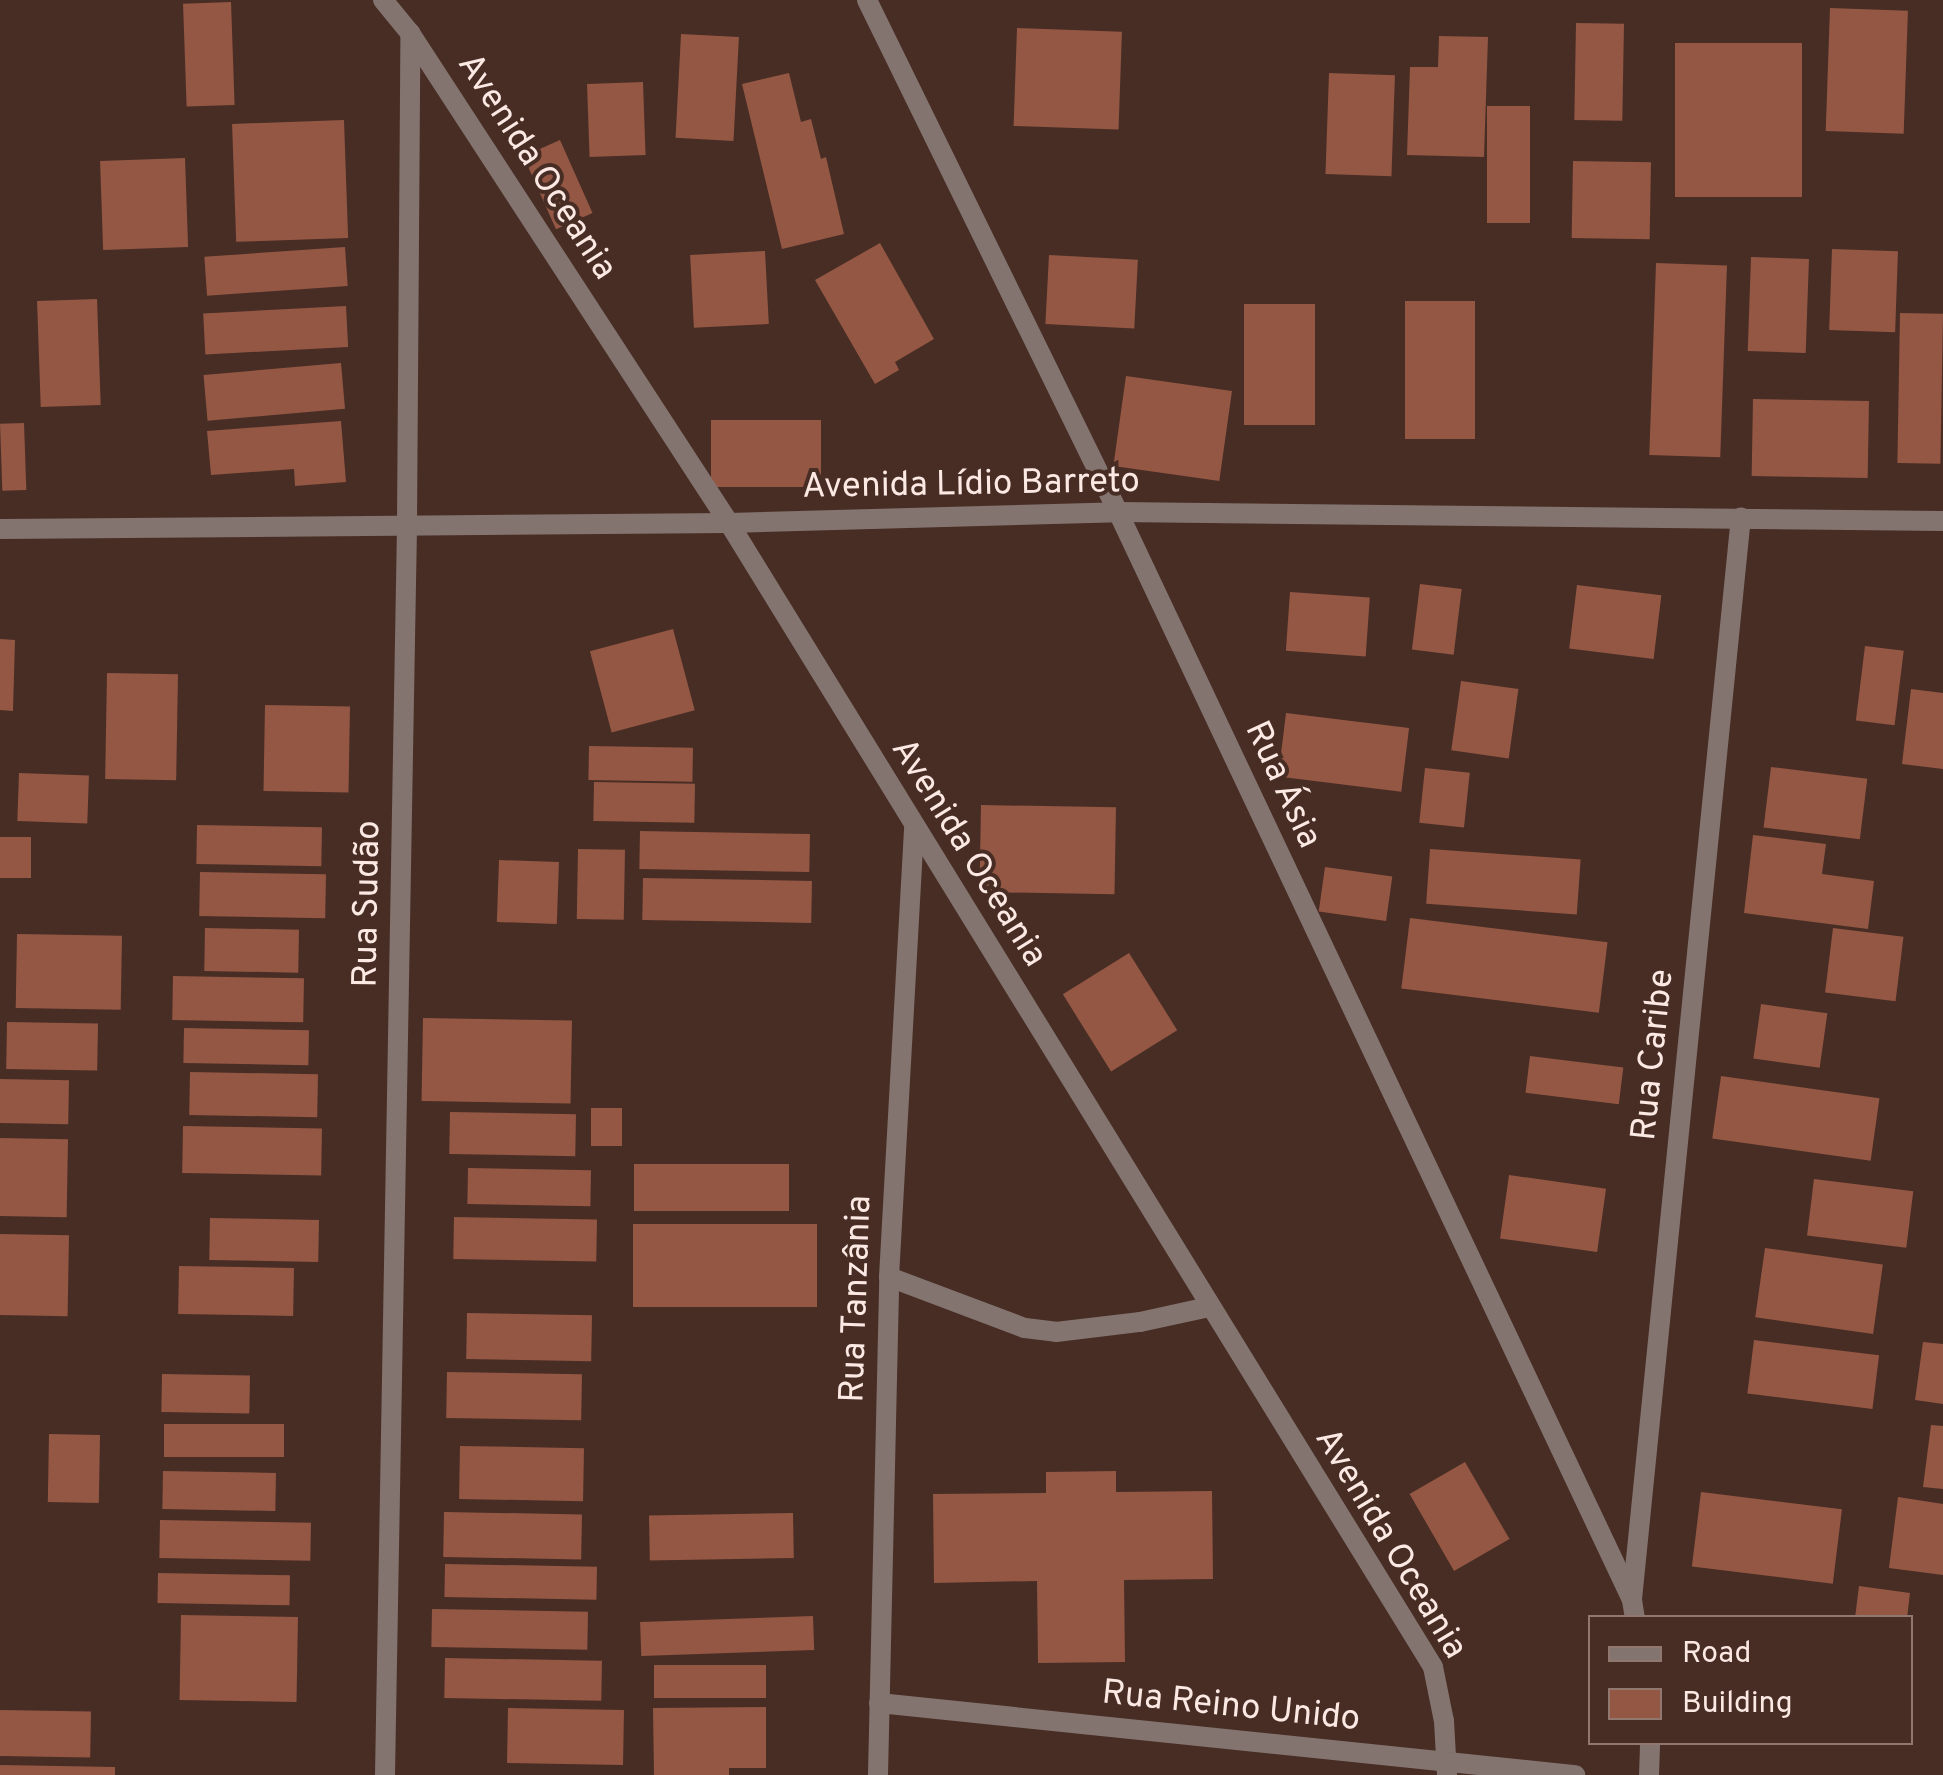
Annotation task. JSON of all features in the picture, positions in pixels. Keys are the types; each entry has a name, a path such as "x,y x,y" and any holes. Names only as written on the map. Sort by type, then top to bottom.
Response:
{"street":[{"name":"Avenida Oceania","path":"383,0 410,33 728,523 1433,1667 1447,1768"},
{"name":"Rua Ásia","path":"867,0 1118,512 1633,1609"},
{"name":"Rua Sudão","path":"385,1775 407,524 410,33"},
{"name":"Avenida Lídio Barreto","path":"0,530 728,523 1118,512 1943,521"},
{"name":"Rua Caribe","path":"1633,1609 1741,516"},
{"name":"Rua Tanzânia","path":"878,1775 888,1276 914,826"},
{"path":"888,1276 1025,1328 1056,1332 1210,1307"},
{"name":"Rua Reino Unido","path":"879,1703 1447,1768 1575,1775"},
{"path":"1649,1775 1650,1745"}],"building":[{"path":"231,2 235,105 187,107 183,4"},
{"path":"1830,8 1908,11 1904,134 1826,131"},
{"path":"1576,23 1624,24 1622,121 1574,120"},
{"path":"1017,28 1122,32 1119,130 1014,126"},
{"path":"681,34 739,37 733,141 676,138"},
{"path":"1439,36 1488,37 1484,157 1407,155 1410,67 1438,67"},
{"path":"1675,43 1802,43 1802,197 1675,197"},
{"path":"789,73 801,122 811,119 821,159 826,157 844,234 782,249 742,84"},
{"path":"1329,73 1395,75 1391,176 1325,174"},
{"path":"643,82 646,155 590,157 587,84"},
{"path":"1487,106 1530,106 1530,223 1487,223"},
{"path":"344,120 348,238 236,242 232,124"},
{"path":"560,140 593,213 556,229 523,156"},
{"path":"185,158 188,247 103,250 100,161"},
{"path":"1573,161 1651,162 1650,239 1572,238"},
{"path":"880,243 934,339 895,362 899,370 875,384 815,280"},
{"path":"345,247 348,286 207,296 204,257"},
{"path":"1832,249 1898,251 1895,332 1829,330"},
{"path":"765,251 769,324 694,328 690,255"},
{"path":"1049,255 1138,260 1134,329 1045,324"},
{"path":"1751,257 1809,259 1806,353 1748,351"},
{"path":"1656,263 1727,265 1720,457 1649,455"},
{"path":"97,299 101,405 41,407 37,301"},
{"path":"1405,301 1475,301 1475,439 1405,439"},
{"path":"1244,304 1315,304 1315,425 1244,425"},
{"path":"346,306 348,347 205,354 203,313"},
{"path":"1900,313 1943,314 1940,464 1897,463"},
{"path":"341,363 345,409 208,421 204,375"},
{"path":"1126,376 1232,391 1219,481 1113,466"},
{"path":"1753,399 1869,401 1868,478 1752,476"},
{"path":"711,420 821,420 821,487 711,487"},
{"path":"341,421 346,482 295,486 294,469 211,475 207,431"},
{"path":"24,423 26,490 2,491 0,424"},
{"path":"1420,584 1462,589 1454,655 1412,650"},
{"path":"1577,585 1661,595 1654,659 1569,649"},
{"path":"1290,592 1370,598 1366,656 1286,651"},
{"path":"673,629 695,710 612,732 590,651"},
{"path":"0,639 15,640 13,711 0,710"},
{"path":"1865,646 1904,651 1895,725 1856,720"},
{"path":"107,673 178,674 176,780 105,779"},
{"path":"1461,681 1518,689 1509,758 1451,750"},
{"path":"1911,689 1943,693 1943,769 1902,764"},
{"path":"265,705 350,706 348,792 263,791"},
{"path":"1286,713 1409,728 1401,792 1278,777"},
{"path":"589,746 693,748 692,782 588,780"},
{"path":"1771,767 1867,779 1860,839 1764,828"},
{"path":"1425,768 1470,773 1464,827 1419,823"},
{"path":"19,773 89,775 87,823 17,821"},
{"path":"594,782 695,784 694,823 593,821"},
{"path":"981,805 1116,807 1114,894 979,892"},
{"path":"197,825 322,827 321,866 196,864"},
{"path":"640,831 810,834 809,872 639,869"},
{"path":"1753,835 1826,844 1822,874 1874,881 1868,929 1744,913"},
{"path":"0,837 31,837 31,878 0,878"},
{"path":"578,849 625,850 624,920 577,919"},
{"path":"1430,849 1581,860 1577,914 1426,904"},
{"path":"499,860 559,862 557,924 497,922"},
{"path":"1325,867 1392,876 1386,921 1319,912"},
{"path":"200,872 326,874 325,918 199,916"},
{"path":"643,878 812,881 811,923 642,920"},
{"path":"1410,918 1608,942 1599,1013 1401,988"},
{"path":"205,928 299,930 298,973 204,971"},
{"path":"1833,928 1903,937 1896,1001 1825,993"},
{"path":"17,934 122,936 121,1010 16,1008"},
{"path":"1129,953 1177,1030 1111,1072 1063,994"},
{"path":"173,976 304,978 303,1022 172,1020"},
{"path":"1761,1004 1827,1013 1820,1068 1753,1058"},
{"path":"423,1018 572,1021 571,1104 422,1101"},
{"path":"7,1022 98,1024 97,1071 6,1069"},
{"path":"184,1028 309,1030 308,1065 183,1063"},
{"path":"1530,1056 1623,1067 1619,1104 1525,1093"},
{"path":"190,1072 318,1074 317,1117 189,1115"},
{"path":"1721,1076 1879,1098 1871,1161 1712,1138"},
{"path":"0,1079 69,1080 68,1124 0,1123"},
{"path":"591,1108 622,1108 622,1146 591,1146"},
{"path":"450,1112 576,1114 575,1156 449,1154"},
{"path":"183,1126 322,1128 321,1175 182,1173"},
{"path":"0,1138 68,1139 67,1217 0,1216"},
{"path":"634,1164 789,1164 789,1211 634,1211"},
{"path":"468,1168 591,1170 590,1206 467,1204"},
{"path":"1509,1175 1606,1189 1597,1252 1500,1238"},
{"path":"1814,1179 1913,1191 1906,1248 1807,1236"},
{"path":"454,1217 597,1219 596,1261 453,1259"},
{"path":"210,1218 319,1220 318,1262 209,1260"},
{"path":"633,1224 817,1224 817,1307 633,1307"},
{"path":"0,1234 69,1235 68,1316 0,1315"},
{"path":"1765,1248 1883,1265 1873,1334 1755,1317"},
{"path":"179,1266 294,1268 293,1316 178,1314"},
{"path":"467,1313 592,1315 591,1361 466,1359"},
{"path":"1754,1340 1879,1355 1872,1409 1747,1394"},
{"path":"1923,1342 1943,1344 1943,1404 1915,1400"},
{"path":"447,1372 582,1374 581,1420 446,1418"},
{"path":"162,1374 250,1376 249,1414 161,1412"},
{"path":"164,1424 284,1424 284,1457 164,1457"},
{"path":"1931,1425 1943,1426 1943,1489 1923,1487"},
{"path":"49,1434 100,1435 99,1503 48,1502"},
{"path":"460,1446 584,1448 583,1501 459,1499"},
{"path":"1465,1462 1510,1539 1454,1571 1410,1494"},
{"path":"163,1471 276,1473 275,1511 162,1509"},
{"path":"1116,1471 1116,1492 1212,1491 1213,1579 1124,1580 1125,1662 1038,1663 1037,1581 934,1583 933,1494 1046,1493 1046,1472"},
{"path":"1701,1492 1842,1509 1833,1584 1692,1566"},
{"path":"1898,1497 1943,1504 1943,1575 1889,1568"},
{"path":"444,1512 582,1514 581,1559 443,1557"},
{"path":"793,1513 794,1558 650,1561 649,1516"},
{"path":"160,1520 311,1523 310,1561 159,1558"},
{"path":"445,1564 597,1567 596,1600 444,1597"},
{"path":"158,1573 290,1575 289,1605 157,1603"},
{"path":"1859,1586 1910,1593 1907,1615 1855,1615"},
{"path":"432,1609 588,1612 587,1650 431,1647"},
{"path":"181,1615 298,1617 296,1702 180,1700"},
{"path":"813,1616 814,1650 641,1656 640,1622"},
{"path":"445,1658 602,1661 601,1701 444,1698"},
{"path":"654,1665 766,1665 766,1698 654,1698"},
{"path":"766,1707 766,1768 729,1768 729,1775 654,1775 653,1708"},
{"path":"508,1708 624,1710 623,1765 507,1763"},
{"path":"0,1710 91,1712 90,1758 0,1756"},
{"path":"0,1765 115,1767 115,1775 0,1775"}]}
